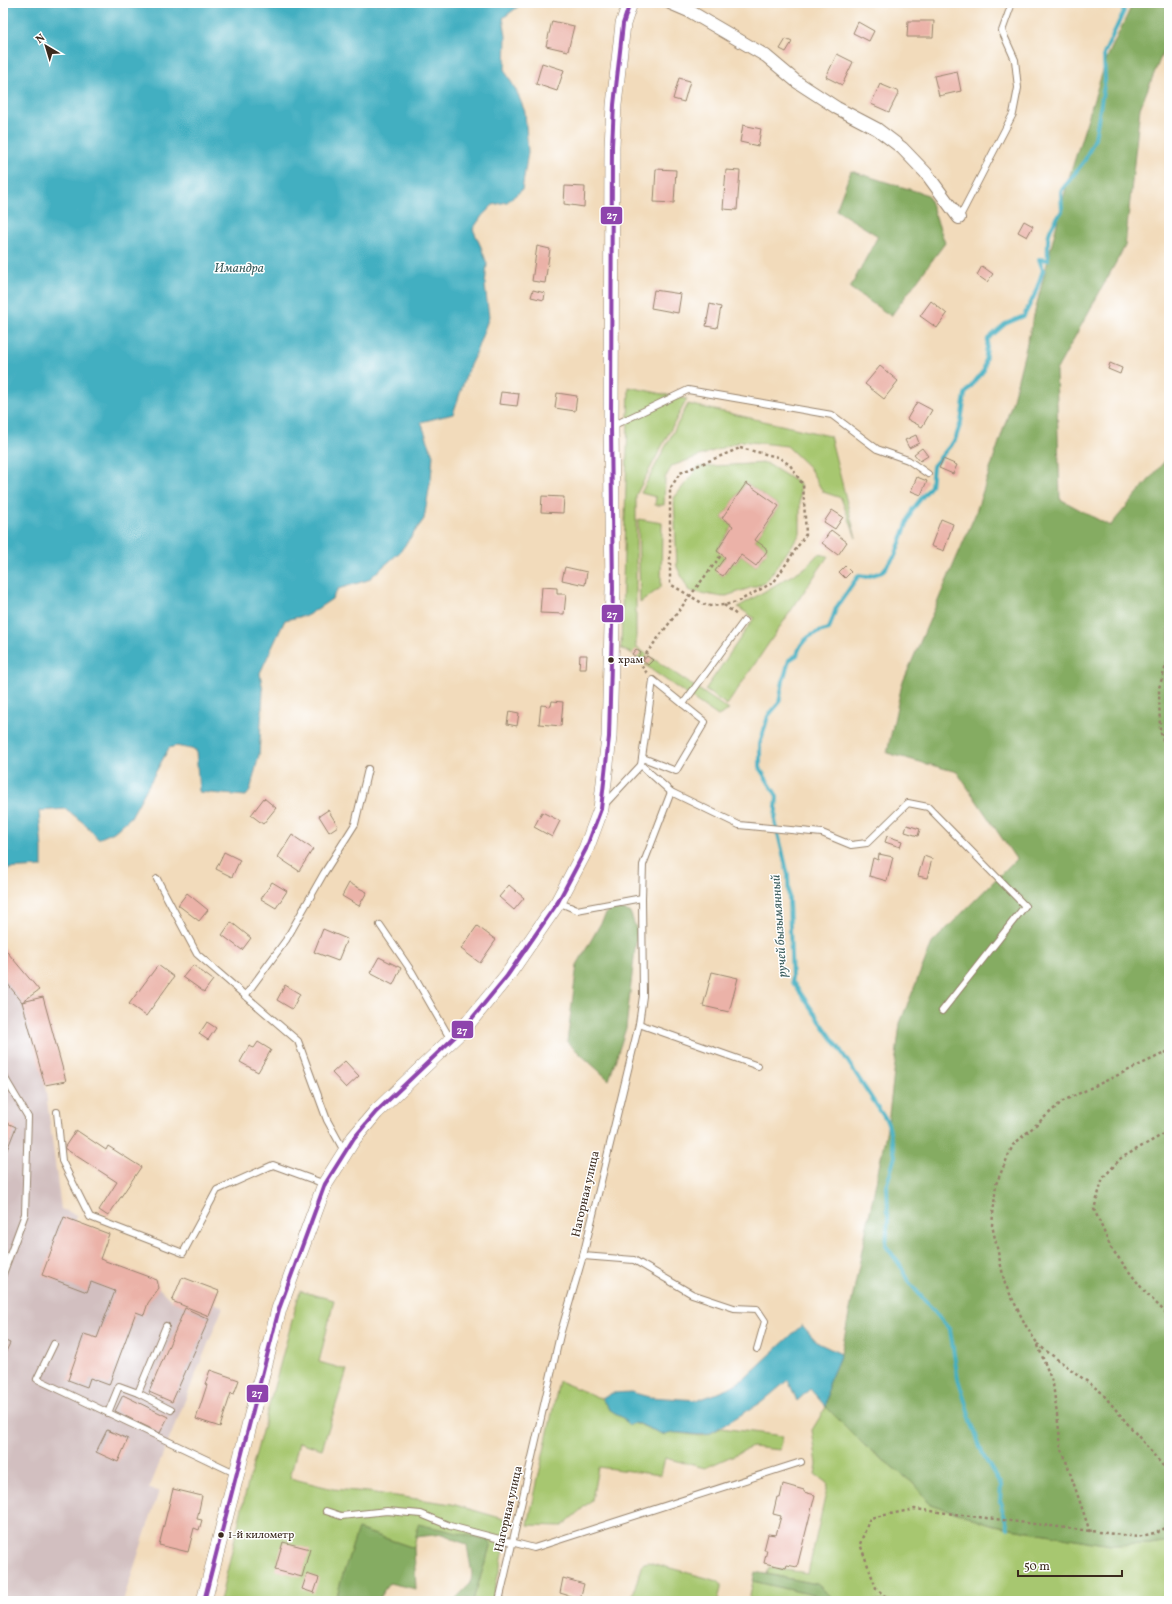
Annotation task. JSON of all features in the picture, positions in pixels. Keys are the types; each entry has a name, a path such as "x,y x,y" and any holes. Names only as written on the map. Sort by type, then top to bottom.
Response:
{"street":[{"path":"204,1601 279,1309 325,1184 354,1138 376,1112 464,1028 507,976 558,902 586,849 601,809 609,737 612,590 611,427 614,112 623,24 630,3"},
{"path":"670,3 691,12 766,56 802,85 837,108 877,129 902,148 921,168 959,218"}],"lane":[{"path":"959,218 1013,114 1018,88 1015,60 1002,31 1012,3"},
{"path":"611,427 688,390 832,415 877,450 908,460 928,474"},
{"path":"683,704 744,620"},
{"path":"601,809 642,762 653,680"},
{"path":"642,762 676,771 705,722 653,680"},
{"path":"642,762 671,792 739,824 822,833 851,845 867,843 908,803 928,807 1025,906 942,1011"},
{"path":"245,996 286,940 355,824 368,769"},
{"name":"Нагорная улица","path":"499,1601 560,1334 583,1256 639,1024 644,996 642,898 643,865 671,792"},
{"path":"157,879 197,954 298,1041 327,1120 345,1153"},
{"path":"558,902 577,910 642,898"},
{"path":"380,925 412,972 451,1040"},
{"path":"639,1024 758,1066"},
{"path":"3,1075 28,1117 25,1214 3,1274"},
{"path":"57,1112 62,1160 90,1218 184,1253 217,1190 273,1165 325,1184"},
{"path":"583,1256 634,1260 692,1294 734,1308 758,1309 765,1321 757,1349"},
{"path":"138,1394 166,1326"},
{"path":"54,1344 37,1379 237,1474"},
{"path":"108,1413 119,1386 171,1410"},
{"path":"326,1511 341,1516 387,1511 421,1514 450,1526 534,1548 801,1462"}],"path":[{"path":"740,448 778,457 790,465 804,484 806,534 774,582 737,602 724,605 707,606 690,595 670,584 670,489 680,473 740,448"},
{"path":"653,680 639,663 722,554"},
{"path":"724,605 744,620"},
{"path":"1169,656 1159,688 1160,730 1169,760"},
{"path":"1090,1532 1061,1446 1053,1384 1037,1343 1027,1328 1005,1284 992,1225 996,1184 1013,1145 1063,1101 1169,1051"},
{"path":"1169,1131 1121,1158 1103,1178 1094,1209 1111,1248 1144,1291 1169,1316"},
{"path":"1037,1343 1101,1392 1169,1474"},
{"path":"890,1601 876,1588 860,1544 870,1518 915,1509 1138,1537 1158,1532 1169,1526"}],"shaded area":[{"path":"3,947 23,1001 43,997 66,1081 45,1085 61,1209 77,1215 75,1222 109,1234 100,1259 157,1280 159,1288 172,1301 182,1277 219,1291 214,1303 223,1307 149,1489 159,1491 123,1601 3,1601"}],"green space":[{"path":"1133,3 1169,3 1169,37 1140,108 1125,246 1056,371 1060,499 1110,526 1169,456 1169,1541 1150,1544 1110,1545 994,1525 930,1504 913,1483 864,1445 826,1407 828,1384 841,1354 888,1123 900,1023 932,943 1016,859 957,772 887,753 902,684 975,515 1012,403 1067,184 1107,58"},
{"path":"851,171 928,195 945,243 891,316 850,288 878,236 836,210"},
{"path":"629,387 687,399 636,495 636,647 729,710 718,716 653,671 631,653 621,649"},
{"path":"688,404 830,436 856,538 841,498 823,492 809,467 787,446 741,441 672,466 665,478 664,505 655,505 656,497 641,493"},
{"path":"766,463 800,484 800,534 765,583 723,597 689,591 677,567 674,498 698,467","holes":["746,483 779,506 755,540 765,547 767,551 756,566 741,555 735,564 733,562 723,576 716,571 725,557 717,550 733,526 722,518"]},
{"path":"638,519 662,523 661,587 640,603"},
{"path":"818,554 828,556 727,705 705,690 754,618 738,607 806,567"},
{"path":"610,907 630,912 637,931 626,1028 609,1080 567,1042 577,965"},
{"path":"300,1291 334,1300 319,1362 347,1370 322,1449 299,1442 290,1478 333,1489 368,1492 452,1504 511,1521 492,1601 473,1600 491,1544 418,1525 414,1548 358,1529 335,1601 220,1601 248,1483"},
{"path":"559,1381 602,1399 609,1409 623,1418 665,1435 671,1432 701,1436 721,1428 783,1436 780,1450 752,1447 705,1468 665,1458 661,1475 598,1467 592,1500 562,1526 528,1525"},
{"path":"826,1407 864,1445 913,1483 930,1504 994,1525 1110,1545 1150,1544 1169,1541 1169,1601 836,1601 817,1584 767,1574 769,1568 808,1573 828,1484 815,1474 817,1464 812,1430"},
{"path":"418,1524 488,1540 491,1544 473,1600 462,1598 461,1601 453,1601 470,1584 472,1574 467,1545 443,1534 416,1537"},
{"path":"358,1529 414,1548 416,1589 389,1583 377,1601 336,1601 342,1577"},
{"path":"648,1562 718,1581 721,1584 721,1588 718,1601 635,1601 633,1595 641,1567 644,1563"},
{"path":"755,1572 817,1584 836,1601 825,1601 826,1598 753,1581"},
{"path":"753,1581 826,1598 825,1601 749,1601"}],"water":[{"name":"Имандра","path":"3,3 523,3 503,18 506,36 505,71 517,92 525,112 528,152 522,190 507,202 493,205 482,216 473,229 487,264 485,286 489,317 469,367 453,414 421,422 433,455 431,478 424,519 400,552 368,580 338,589 332,599 308,615 285,620 260,673 263,691 259,755 250,791 246,796 199,792 196,750 176,746 169,748 131,817 114,832 98,839 86,825 66,809 39,811 42,867 3,869"},
{"path":"802,1325 818,1343 841,1354 828,1384 826,1407 810,1389 797,1401 788,1380 762,1402 709,1434 698,1435 670,1433 665,1435 634,1422 629,1426 623,1418 609,1409 602,1399 612,1393 631,1392 649,1397 698,1400 721,1392 744,1379"}],"building":[{"path":"552,21 574,26 568,51 546,46"},
{"path":"908,21 934,21 933,37 907,37"},
{"path":"858,22 874,31 869,41 853,33"},
{"path":"786,39 792,42 786,52 780,49"},
{"path":"837,54 853,62 842,85 826,77"},
{"path":"542,63 564,70 557,91 536,84"},
{"path":"957,71 961,91 939,96 934,76"},
{"path":"679,78 690,81 684,102 673,99"},
{"path":"880,84 899,92 889,112 871,104"},
{"path":"743,125 761,129 758,146 740,142"},
{"path":"656,169 676,170 674,203 654,202"},
{"path":"726,170 740,171 737,210 723,209"},
{"path":"565,186 585,187 584,207 564,204"},
{"path":"1024,221 1033,226 1027,237 1018,232"},
{"path":"537,246 550,249 545,283 532,281"},
{"path":"982,266 993,274 987,282 977,275"},
{"path":"533,290 545,293 544,300 531,297"},
{"path":"654,290 681,294 678,313 651,308"},
{"path":"931,301 947,314 937,328 920,316"},
{"path":"710,304 721,307 717,328 706,326"},
{"path":"1110,363 1122,368 1120,374 1108,369"},
{"path":"880,366 898,381 884,399 865,384"},
{"path":"501,392 519,394 517,406 499,404"},
{"path":"557,393 577,396 575,411 555,408"},
{"path":"917,402 932,410 922,427 907,419"},
{"path":"916,435 919,443 909,448 905,440"},
{"path":"922,448 928,456 920,461 914,454"},
{"path":"943,459 957,465 953,474 939,468"},
{"path":"917,477 927,481 921,495 911,491"},
{"path":"746,483 779,506 755,540 765,547 767,551 756,566 741,555 735,564 733,562 723,576 715,571 725,557 717,551 733,526 722,518"},
{"path":"542,496 564,497 563,513 541,512"},
{"path":"832,510 843,517 835,529 824,522"},
{"path":"941,519 953,524 944,551 931,546"},
{"path":"831,530 847,542 838,555 822,543"},
{"path":"845,566 851,572 845,578 839,572"},
{"path":"565,567 587,572 585,585 562,580"},
{"path":"542,587 557,588 557,594 566,594 564,614 540,613"},
{"path":"636,649 641,653 637,658 632,654"},
{"path":"580,655 587,655 586,669 579,669"},
{"path":"647,656 653,660 648,665 643,661"},
{"path":"552,701 563,702 561,726 539,724 541,705 551,706"},
{"path":"509,711 519,713 517,726 507,724"},
{"path":"264,798 276,808 263,824 251,815"},
{"path":"328,810 338,826 329,832 319,816"},
{"path":"542,812 560,821 552,837 534,827"},
{"path":"907,825 920,829 918,836 905,832"},
{"path":"292,835 313,849 299,871 278,857"},
{"path":"887,836 902,841 900,847 885,842"},
{"path":"224,852 240,860 232,877 216,869"},
{"path":"879,854 893,857 887,881 869,876 873,858 878,860"},
{"path":"924,856 932,859 927,878 918,876"},
{"path":"272,882 287,891 276,908 261,899"},
{"path":"349,883 367,892 359,906 342,896"},
{"path":"509,885 524,898 514,910 499,897"},
{"path":"187,893 208,910 199,921 178,905"},
{"path":"231,922 251,938 242,950 222,935"},
{"path":"477,926 496,940 480,963 461,949"},
{"path":"323,929 347,939 338,961 314,952"},
{"path":"3,947 39,990 22,1002 3,978"},
{"path":"379,957 401,968 393,985 370,973"},
{"path":"158,965 174,977 146,1016 129,1004"},
{"path":"193,965 213,980 204,992 183,977"},
{"path":"712,972 738,978 729,1012 703,1006"},
{"path":"285,985 300,994 292,1009 277,1000"},
{"path":"43,997 66,1081 45,1085 22,1002"},
{"path":"207,1022 216,1028 208,1040 199,1034"},
{"path":"258,1042 271,1050 258,1072 240,1062 249,1046 254,1048"},
{"path":"345,1061 359,1076 346,1088 332,1073"},
{"path":"3,1121 16,1127 3,1160"},
{"path":"76,1130 106,1150 108,1146 141,1167 108,1216 99,1210 117,1182 64,1148"},
{"path":"64,1217 109,1234 100,1259 157,1280 159,1288 148,1303 144,1315 136,1312 109,1385 90,1378 87,1387 68,1380 84,1334 97,1338 115,1291 91,1282 87,1292 42,1275"},
{"path":"182,1277 219,1291 209,1316 172,1301"},
{"path":"185,1308 209,1319 172,1402 149,1392"},
{"path":"3,1340 10,1343 3,1358"},
{"path":"210,1370 239,1380 234,1394 231,1393 220,1427 196,1419 207,1385 205,1384"},
{"path":"123,1395 168,1417 160,1433 115,1411"},
{"path":"107,1430 128,1439 118,1462 96,1452"},
{"path":"783,1484 815,1495 797,1567 787,1565 786,1568 764,1563 767,1550 764,1550 768,1534 776,1535 781,1516 773,1514 777,1497 780,1498"},
{"path":"173,1489 202,1496 197,1519 202,1520 199,1530 194,1528 188,1552 159,1545"},
{"path":"283,1542 310,1549 302,1577 275,1570"},
{"path":"307,1574 319,1578 314,1593 302,1589"},
{"path":"563,1578 584,1584 580,1599 560,1593"}],"waterway":[{"name":"ручей бызымянный","path":"1008,1528 1000,1502 1001,1485 984,1457 958,1379 950,1330 908,1281 900,1265 886,1246 888,1218 887,1184 895,1156 888,1123 841,1051 792,981 788,875 775,821 777,796 760,769 760,744 768,716 779,703 789,660 797,655 801,644 808,637 829,629 836,608 859,575 866,577 882,572 895,556 912,510 931,486 933,466 955,440 961,422 965,394 984,370 988,339 1005,324 1024,316 1035,294 1043,270 1039,259 1048,260 1049,234 1053,224 1062,211 1061,191 1085,160 1095,138 1105,80 1104,54 1124,11 1120,3"}],"transit line":[{"name":"27","path":"204,1601 279,1309 325,1184 354,1138 376,1112 464,1028 507,976 558,902 586,849 601,809 609,737 613,589 611,427 612,146 614,105 623,24 630,3"}],"place":[{"name":"храм","path":"611,660"},
{"name":"1-й километр","path":"221,1535"}]}
